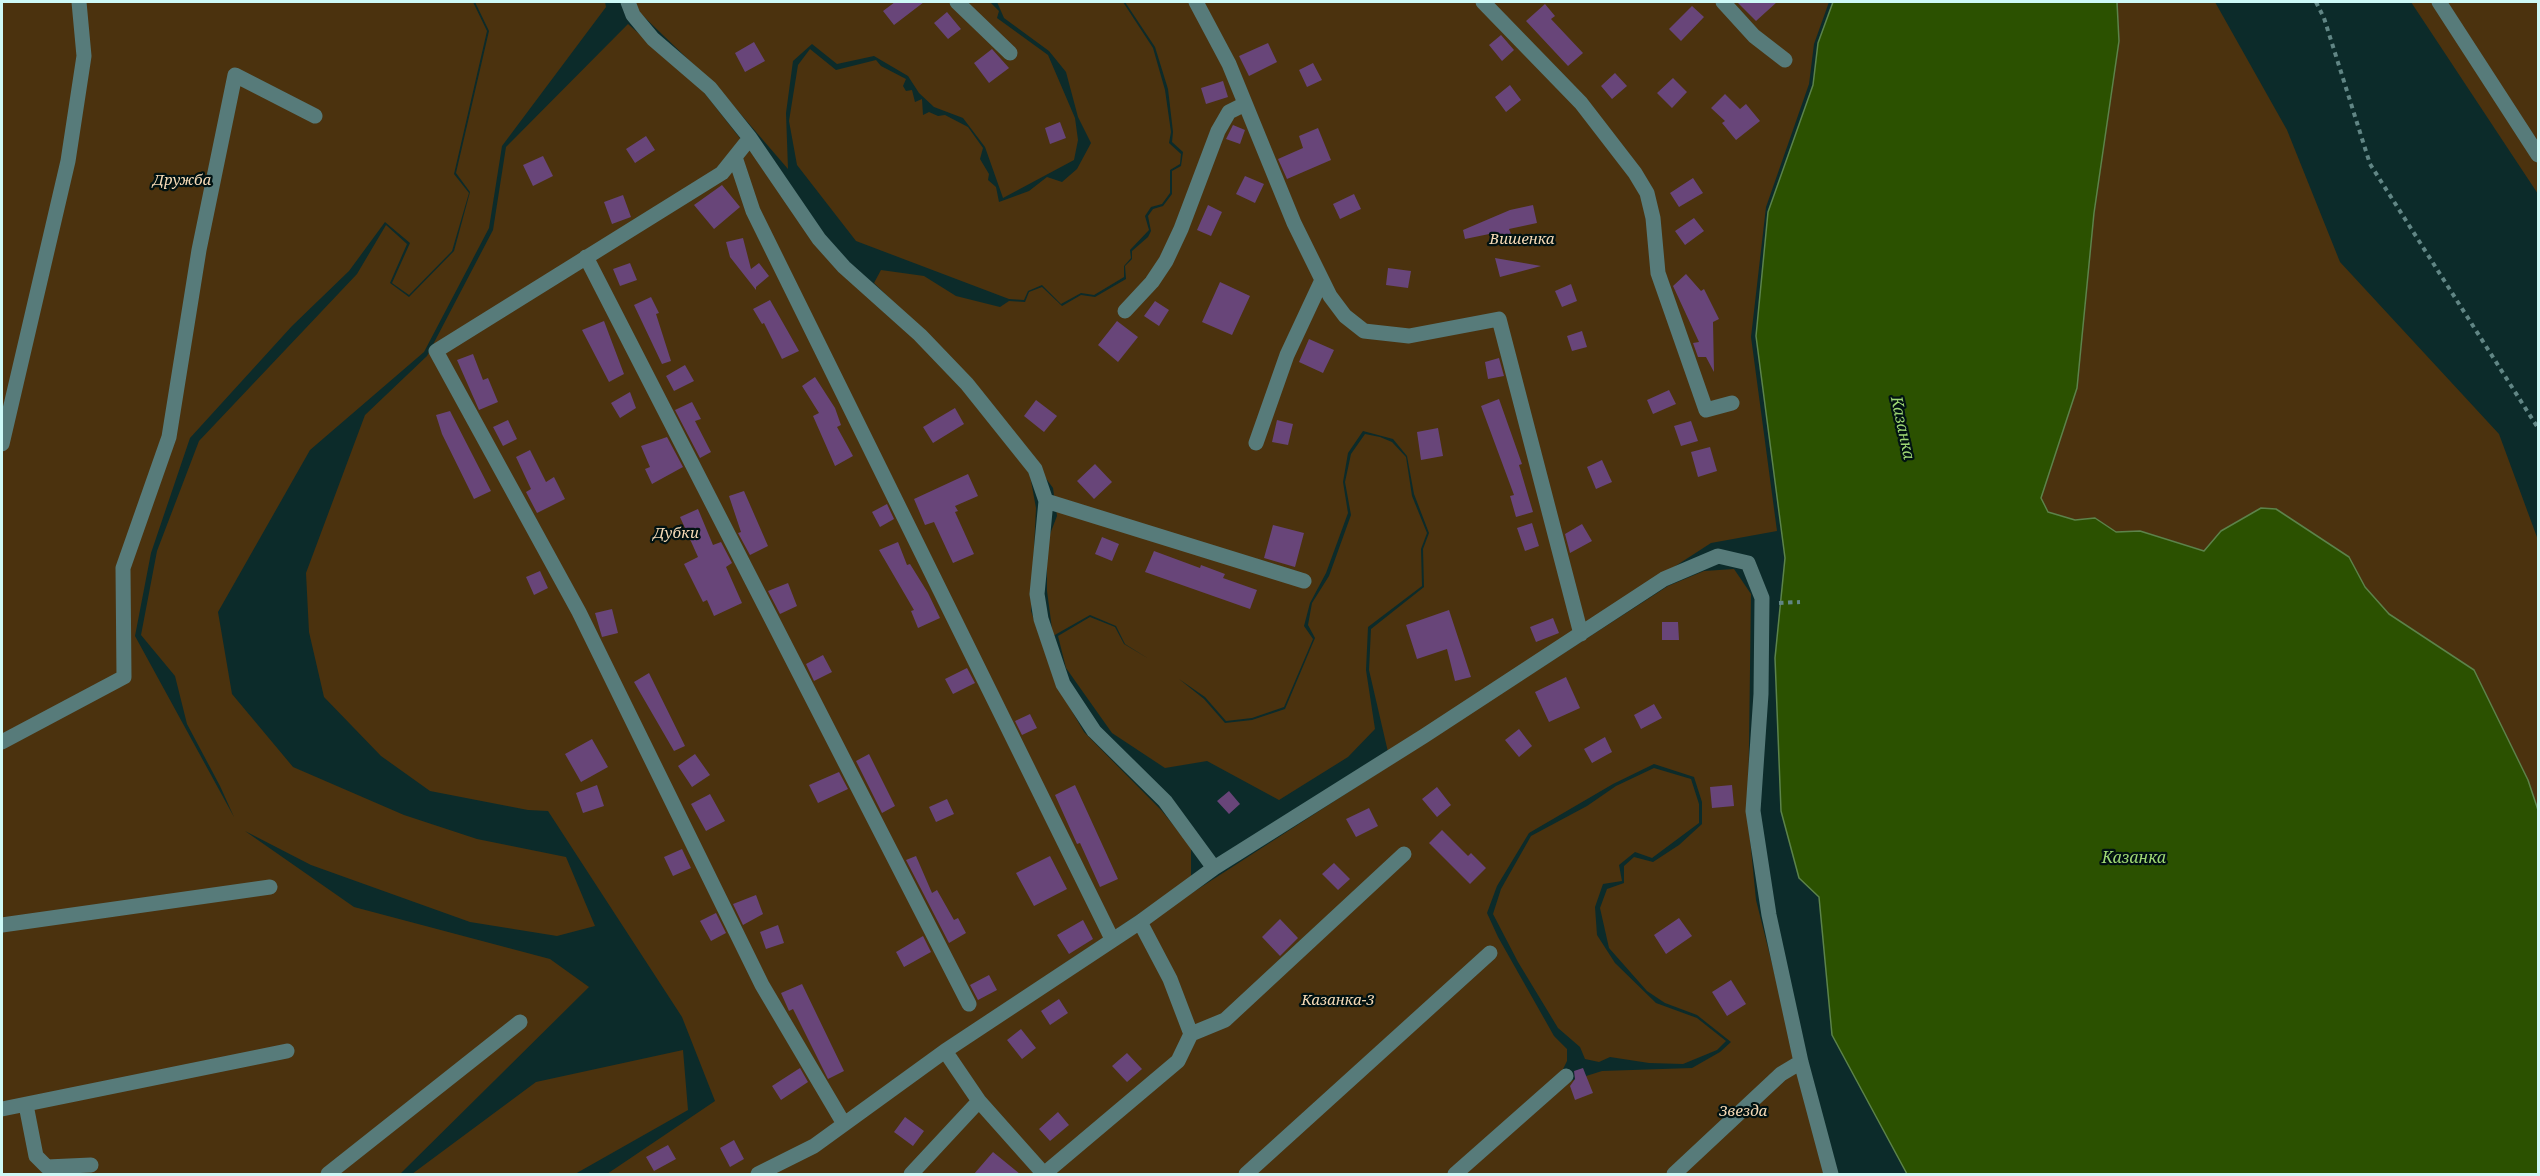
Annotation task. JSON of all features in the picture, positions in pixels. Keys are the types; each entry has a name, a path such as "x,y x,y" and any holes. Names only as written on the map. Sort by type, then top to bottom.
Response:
{"lane":[{"path":"2,444 68,161 84,56 79,2"},
{"path":"628,2 633,15 653,39 710,88 750,138 819,239 844,267 920,335 974,393 1035,469 1047,501 1037,594 1041,619 1062,684 1094,731 1165,801 1214,868"},
{"path":"957,2 1010,53"},
{"path":"1196,2 1229,63 1294,223 1329,296 1345,316 1364,331 1409,336 1499,319 1581,634"},
{"path":"1483,2 1581,103 1635,173 1647,193 1653,218 1658,273 1706,410 1732,403"},
{"path":"1723,2 1754,36 1785,60"},
{"path":"2439,2 2538,155"},
{"path":"2,742 124,677 123,568 170,437 199,250 235,75 315,116"},
{"path":"1125,311 1152,282 1166,261 1181,229 1218,131 1228,112 1245,104"},
{"path":"750,138 722,173 436,351 579,612 762,985 844,1124"},
{"path":"735,158 753,211 1112,939"},
{"path":"586,257 969,1004"},
{"path":"1256,443 1287,355 1322,280"},
{"path":"1047,501 1304,581"},
{"path":"758,1174 814,1146 945,1051 1140,922 1214,868 1664,579 1718,556 1748,563 1762,598 1761,694 1753,811 1769,915 1801,1062 1831,1174"},
{"path":"945,1051 979,1101 1044,1174 1178,1060 1191,1034 1225,1020 1404,854"},
{"path":"2,925 270,887"},
{"path":"1140,922 1170,979 1191,1034"},
{"path":"1246,1174 1490,953"},
{"path":"328,1174 520,1022"},
{"path":"2,1109 287,1051"},
{"path":"1674,1174 1781,1074 1801,1062"},
{"path":"1455,1174 1566,1076"},
{"path":"910,1174 979,1101"},
{"path":"26,1105 36,1156 47,1167 91,1165"}],"path":[{"path":"2316,2 2324,18 2370,164 2538,428"},
{"path":"1775,603 1800,602"}],"green space":[{"name":"Дружба","path":"2,2 473,2 487,31 454,174 469,193 452,251 409,295 392,283 410,243 385,222 349,271 292,326 190,438 151,553 135,636 234,817 187,724 175,676 141,635 157,551 199,441 357,274 386,225 407,244 390,283 409,297 454,251 470,192 456,173 489,31 475,2 605,2 606,7 502,146 489,228 424,352 310,450 218,612 232,694 293,767 404,815 477,839 566,857 595,926 557,936 470,922 311,865 245,831 354,907 550,959 589,987 400,1174 2,1174"},
{"path":"635,2 990,2 999,11 997,18 1048,55 1075,118 1078,140 1074,160 1003,198 985,147 963,118 934,107 919,93 908,76 874,56 837,64 812,44 793,61 786,113 788,169 719,89 639,12"},
{"path":"997,2 1123,2 1153,48 1165,90 1171,132 1169,143 1181,154 1180,164 1170,170 1170,193 1162,204 1151,207 1145,216 1149,230 1130,250 1131,258 1124,266 1124,277 1094,295 1081,293 1061,304 1042,285 1028,291 1024,300 1009,299 856,241 797,165 789,121 798,65 810,49 836,70 876,60 881,66 906,79 903,86 906,91 912,90 915,102 922,99 923,115 929,112 938,116 945,115 968,127 983,148 980,159 989,174 988,180 996,187 999,202 1029,191 1047,177 1062,182 1077,169 1091,143 1078,117 1066,72 1049,51 1004,18"},
{"name":"Вишенка","path":"1125,2 1829,2 1814,44 1809,84 1766,207 1751,337 1777,531 1711,543 1388,752 1369,670 1371,629 1424,587 1423,549 1429,533 1414,494 1407,456 1393,439 1363,431 1348,453 1343,482 1348,513 1326,573 1310,603 1304,626 1313,639 1284,707 1252,718 1226,721 1205,697 1179,679 1204,699 1225,723 1252,720 1285,709 1315,638 1308,625 1312,603 1329,576 1351,515 1345,482 1351,454 1365,434 1380,437 1392,442 1406,457 1412,496 1427,533 1421,549 1422,586 1368,627 1366,670 1375,729 1348,757 1279,800 1207,761 1165,768 1112,733 1066,668 1058,636 1090,617 1115,627 1124,644 1149,659 1125,644 1116,626 1090,615 1053,636 1047,591 1047,542 1057,516 1053,488 973,380 874,283 881,270 924,276 956,296 1000,307 1009,301 1025,302 1029,292 1042,287 1062,306 1081,295 1095,297 1126,279 1125,266 1132,259 1132,251 1148,237 1151,231 1148,216 1153,209 1163,206 1172,194 1172,171 1181,166 1183,152 1172,142 1168,89 1155,47"},
{"path":"2117,2 2215,2 2287,130 2340,262 2499,434 2538,540 2538,810 2528,780 2474,670 2389,614 2365,587 2349,557 2276,509 2261,508 2221,531 2205,551 2140,531 2116,532 2095,518 2075,520 2048,512 2040,498 2077,388 2094,213 2119,41"},
{"path":"2411,2 2538,2 2538,194"},
{"name":"Дубки","path":"628,24 699,86 750,151 916,340 964,389 1029,470 1036,508 1031,611 1055,682 1084,732 1162,811 1191,847 1191,879 977,1022 812,1142 748,1174 607,1174 715,1101 682,1017 548,811 528,810 430,791 381,756 324,697 309,632 306,573 365,415 427,356 493,230 506,147"},
{"name":"Казанка-3","path":"1734,569 1751,594 1748,819 1756,900 1825,1174 1462,1174 1564,1083 1602,1071 1692,1068 1720,1052 1731,1042 1697,1015 1665,1003 1647,991 1609,948 1600,908 1607,889 1624,883 1624,866 1634,857 1653,862 1679,845 1702,824 1702,802 1694,777 1654,764 1613,784 1529,833 1497,886 1487,913 1498,937 1554,1036 1567,1049 1567,1061 1561,1073 1447,1174 771,1174 1012,1009 1668,586 1704,571"},
{"path":"1654,768 1691,779 1699,804 1699,823 1652,858 1635,852 1619,865 1622,881 1603,884 1595,907 1597,935 1615,963 1656,1003 1697,1018 1726,1041 1717,1050 1683,1064 1649,1063 1610,1057 1599,1062 1585,1059 1580,1047 1558,1028 1518,962 1493,914 1501,889 1531,836 1587,806 1616,786"},
{"path":"683,1050 688,1110 575,1174 412,1174 536,1082"}],"water":[{"name":"Казанка","path":"1833,2 2117,2 2119,41 2094,213 2077,388 2041,498 2048,512 2075,520 2095,518 2116,532 2140,531 2204,551 2221,531 2261,508 2276,509 2349,557 2365,587 2389,614 2474,670 2528,780 2538,810 2538,1174 1907,1174 1832,1035 1819,897 1799,878 1781,811 1775,658 1785,558 1756,336 1768,212 1813,85 1818,43"}],"building":[{"path":"895,2 924,2 894,25 883,11"},
{"path":"1737,2 1777,2 1756,21"},
{"path":"1545,4 1555,16 1551,19 1583,53 1568,66 1526,21"},
{"path":"1692,6 1704,17 1681,41 1669,29"},
{"path":"947,12 961,29 948,39 934,23"},
{"path":"1501,35 1514,50 1502,61 1489,45"},
{"path":"754,42 765,61 745,72 735,53"},
{"path":"1268,43 1277,62 1249,76 1239,56"},
{"path":"992,49 1009,68 989,83 974,63"},
{"path":"1313,63 1322,80 1307,87 1299,70"},
{"path":"1615,73 1627,86 1612,99 1601,86"},
{"path":"1673,78 1687,92 1672,108 1657,93"},
{"path":"1223,81 1228,97 1206,104 1201,88"},
{"path":"1510,85 1521,100 1506,112 1495,97"},
{"path":"1725,94 1740,109 1746,104 1760,121 1736,140 1722,123 1725,121 1711,108"},
{"path":"1060,122 1066,138 1050,144 1045,128"},
{"path":"1233,125 1245,130 1240,144 1226,139"},
{"path":"1318,128 1331,160 1287,179 1278,159 1303,148 1299,136"},
{"path":"646,136 655,150 635,163 626,149"},
{"path":"543,156 553,176 533,186 523,165"},
{"path":"1245,176 1264,184 1255,203 1236,194"},
{"path":"1693,178 1703,193 1679,207 1670,193"},
{"path":"722,185 740,207 714,229 694,205"},
{"path":"1354,194 1361,209 1340,219 1333,204"},
{"path":"623,195 631,217 612,224 604,202"},
{"path":"1208,205 1222,212 1211,236 1197,230"},
{"path":"1533,205 1537,223 1509,229 1512,236 1497,242 1494,233 1465,239 1463,230 1510,210"},
{"path":"1694,218 1704,231 1685,245 1675,231"},
{"path":"743,238 751,269 759,263 769,276 756,287 756,290 730,257 726,242"},
{"path":"1495,258 1541,266 1500,277"},
{"path":"630,263 637,280 620,286 613,269"},
{"path":"1388,268 1411,271 1408,288 1386,285"},
{"path":"1686,274 1701,291 1704,289 1719,319 1713,322 1714,372 1706,357 1698,357 1693,343 1699,342 1673,286"},
{"path":"1220,282 1250,296 1232,335 1202,322"},
{"path":"1571,284 1577,301 1562,307 1555,291"},
{"path":"651,297 659,313 656,314 671,361 662,364 634,305"},
{"path":"770,300 799,351 782,359 764,323 762,324 753,309"},
{"path":"1155,301 1169,310 1159,326 1144,316"},
{"path":"604,321 624,374 609,382 582,330"},
{"path":"1117,321 1138,337 1118,362 1098,345"},
{"path":"1582,331 1587,347 1572,351 1567,336"},
{"path":"1309,339 1334,350 1323,373 1299,362"},
{"path":"473,354 483,380 488,378 498,402 479,410 457,360"},
{"path":"1499,358 1504,376 1488,379 1485,362"},
{"path":"685,365 694,381 674,391 666,376"},
{"path":"815,377 835,408 841,425 837,427 853,456 835,466 813,416 819,413 802,386"},
{"path":"1669,390 1676,404 1653,414 1647,400"},
{"path":"630,392 636,408 620,418 611,403"},
{"path":"1499,399 1522,464 1519,465 1533,512 1516,517 1510,496 1514,495 1481,406"},
{"path":"1036,400 1057,416 1044,432 1024,416"},
{"path":"692,402 701,419 695,421 711,452 700,458 675,410"},
{"path":"955,408 964,424 933,443 923,427"},
{"path":"450,411 491,491 474,499 442,434 436,415"},
{"path":"508,420 517,439 503,446 493,427"},
{"path":"1277,420 1293,424 1288,445 1272,442"},
{"path":"1691,421 1698,441 1681,446 1674,426"},
{"path":"1438,428 1443,456 1421,460 1417,432"},
{"path":"667,437 683,467 652,484 645,469 650,467 641,446"},
{"path":"1710,447 1717,471 1698,477 1691,452"},
{"path":"530,450 546,482 554,477 565,499 537,513 526,492 531,489 516,457"},
{"path":"1602,460 1612,482 1596,489 1587,467"},
{"path":"1095,464 1112,482 1094,499 1077,481"},
{"path":"968,474 978,496 955,506 958,511 955,512 974,554 953,563 934,522 925,525 914,499"},
{"path":"744,491 768,546 750,555 738,533 741,532 729,496"},
{"path":"887,504 894,519 880,527 872,512"},
{"path":"698,509 713,545 721,542 732,563 726,567 742,603 714,616 707,600 703,602 684,564 698,557 680,517"},
{"path":"1532,523 1539,546 1525,551 1517,528"},
{"path":"1582,524 1592,541 1570,553 1565,534"},
{"path":"1273,525 1304,533 1295,567 1264,558"},
{"path":"1102,537 1119,544 1112,561 1095,554"},
{"path":"898,542 907,565 910,564 940,618 918,628 911,611 914,610 879,550"},
{"path":"1154,551 1200,568 1201,565 1225,574 1223,578 1257,590 1250,609 1145,572"},
{"path":"540,571 548,588 534,595 526,577"},
{"path":"788,583 797,606 780,614 768,591"},
{"path":"612,609 618,633 602,637 595,613"},
{"path":"1449,610 1471,677 1455,681 1447,649 1417,659 1406,625"},
{"path":"1553,618 1559,633 1536,642 1530,627"},
{"path":"1662,622 1678,622 1679,640 1662,640"},
{"path":"823,655 832,672 814,681 806,664"},
{"path":"967,668 975,683 953,694 945,679"},
{"path":"649,673 685,746 674,751 634,682"},
{"path":"1566,677 1580,708 1549,722 1535,692"},
{"path":"1654,704 1662,718 1641,729 1634,715"},
{"path":"1030,714 1037,728 1022,735 1015,721"},
{"path":"1519,729 1532,746 1519,757 1505,740"},
{"path":"1605,737 1612,752 1592,763 1584,749"},
{"path":"592,739 608,767 581,782 565,754"},
{"path":"695,754 710,775 692,787 678,766"},
{"path":"869,754 895,806 882,813 856,761"},
{"path":"839,772 848,789 818,803 809,785"},
{"path":"597,785 604,806 583,813 576,793"},
{"path":"1075,785 1118,879 1100,887 1055,795"},
{"path":"1732,785 1734,806 1712,808 1710,787"},
{"path":"1437,787 1451,805 1437,817 1422,799"},
{"path":"1229,791 1240,804 1229,814 1217,801"},
{"path":"710,794 725,821 706,831 691,804"},
{"path":"947,799 954,814 936,822 929,807"},
{"path":"1369,808 1378,826 1356,837 1346,819"},
{"path":"1442,830 1468,856 1471,853 1486,868 1470,884 1429,843"},
{"path":"682,849 691,868 673,876 664,857"},
{"path":"916,856 932,893 937,890 954,920 958,918 966,933 949,943 906,860"},
{"path":"1050,856 1067,889 1034,906 1016,873"},
{"path":"1334,863 1350,879 1338,890 1322,874"},
{"path":"756,895 763,914 743,925 733,904"},
{"path":"716,913 726,933 711,941 700,921"},
{"path":"1679,918 1692,936 1666,954 1654,935"},
{"path":"1280,919 1298,938 1280,956 1262,937"},
{"path":"1083,920 1093,939 1069,954 1057,935"},
{"path":"778,925 784,943 766,949 760,932"},
{"path":"923,936 931,952 904,967 896,952"},
{"path":"989,975 997,990 978,1000 970,985"},
{"path":"1731,980 1746,1004 1727,1016 1712,992"},
{"path":"802,984 844,1071 828,1079 793,1009 789,1011 781,993"},
{"path":"1059,999 1068,1013 1050,1025 1041,1011"},
{"path":"1021,1029 1036,1048 1022,1059 1007,1040"},
{"path":"1127,1053 1142,1069 1127,1082 1112,1066"},
{"path":"800,1068 808,1082 781,1100 772,1086"},
{"path":"1583,1068 1593,1093 1575,1100 1570,1086 1575,1079 1574,1071"},
{"path":"1058,1112 1069,1125 1050,1141 1039,1129"},
{"path":"905,1117 924,1131 913,1146 894,1132"},
{"path":"734,1140 744,1159 730,1167 720,1148"},
{"path":"668,1145 676,1159 654,1171 646,1157"},
{"path":"993,1152 1020,1174 974,1174"}],"park label":[{"name":"Звезда","path":"1743,1112"}]}
